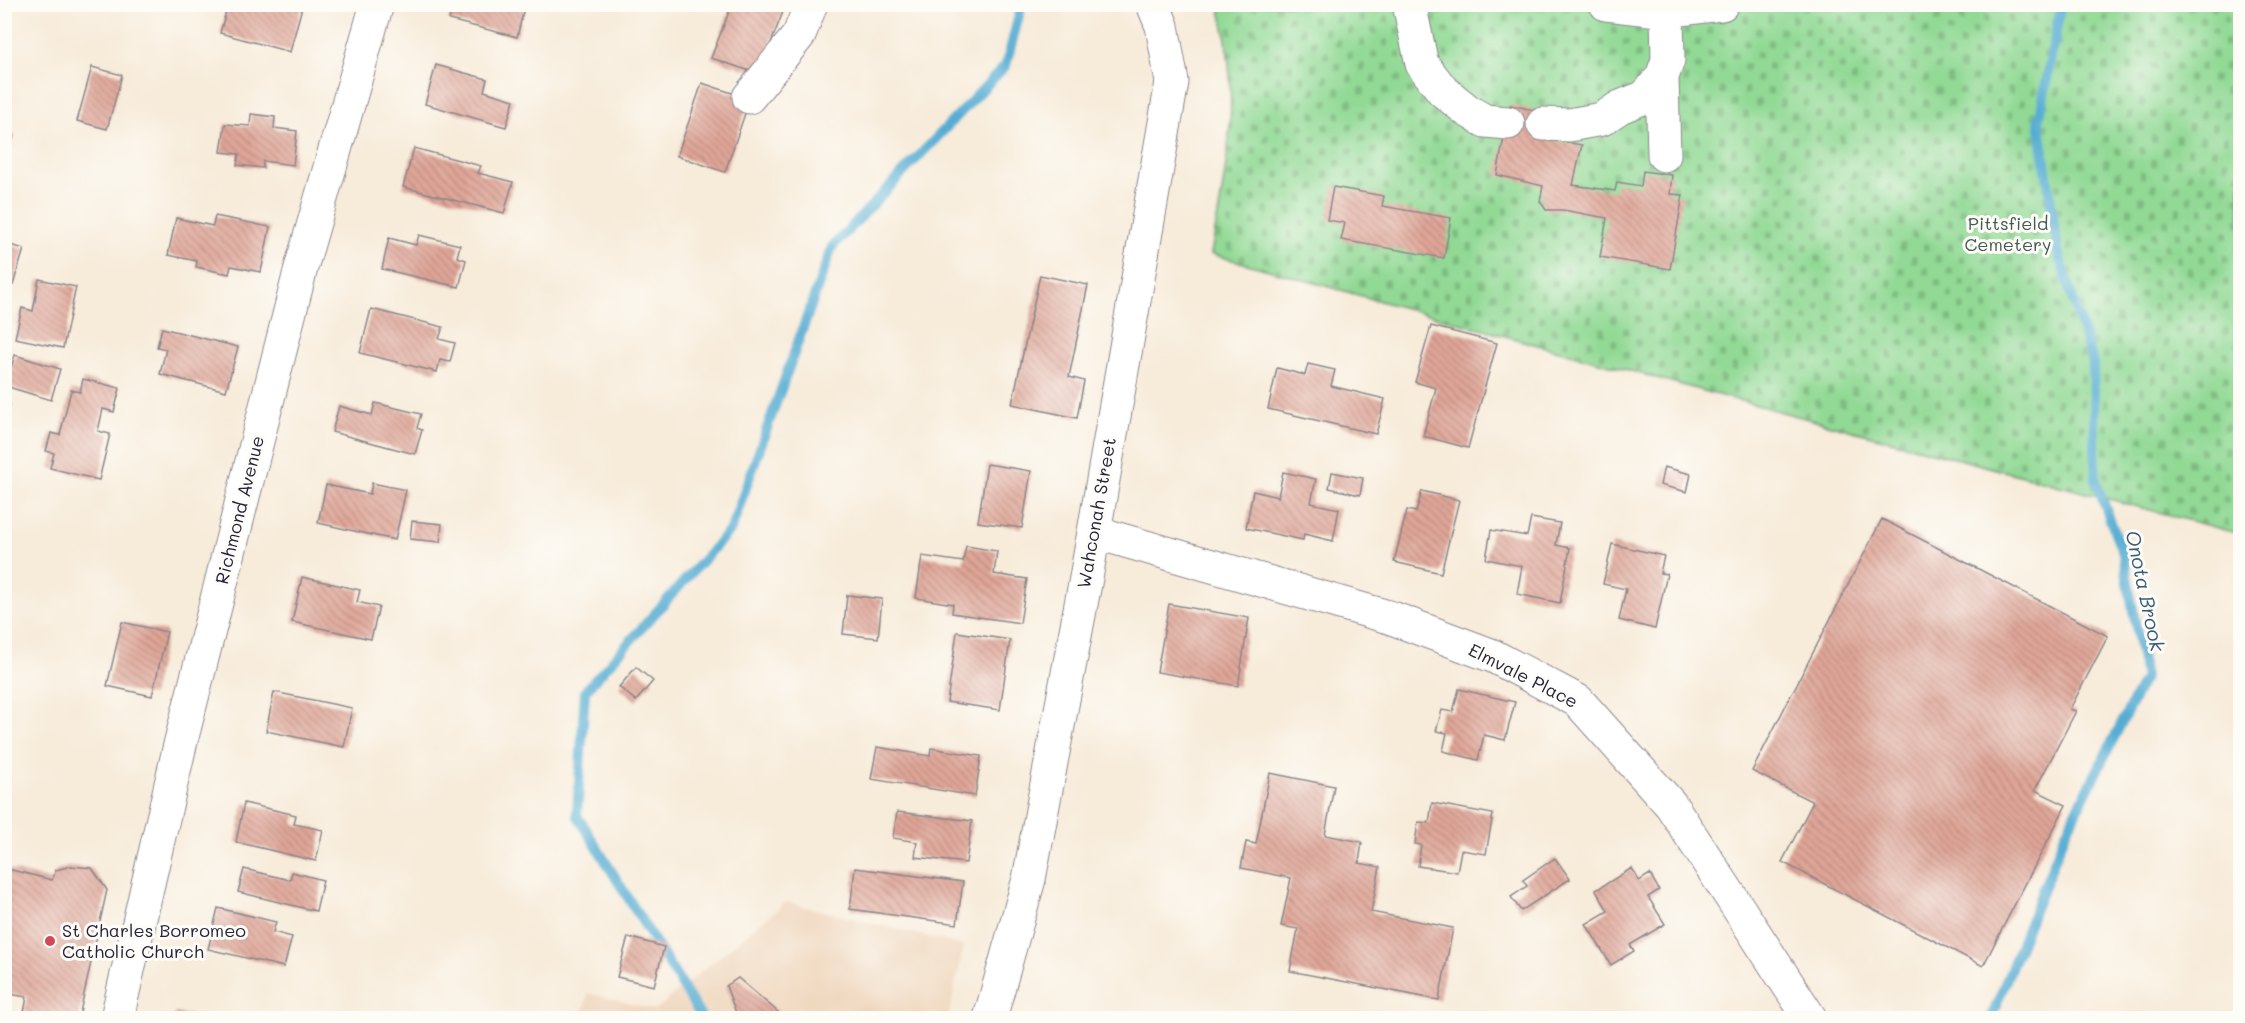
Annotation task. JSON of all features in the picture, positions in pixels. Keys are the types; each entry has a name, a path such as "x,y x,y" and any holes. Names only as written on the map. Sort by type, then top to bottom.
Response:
{"street":[{"name":"Richmond Avenue","path":"117,1018 180,745 301,268 377,4"},
{"path":"749,97 799,35 811,4"},
{"name":"Wahconah Street","path":"990,1018 1029,879 1094,532 1172,82 1162,26 1153,4"},
{"path":"1409,4 1422,64 1443,91 1485,121 1508,123"},
{"path":"1606,4 1666,8 1722,4"},
{"path":"1664,155 1662,77 1668,60 1666,8"},
{"path":"1543,124 1569,125 1602,119 1620,107 1645,97 1662,77"},
{"name":"Elmvale Place","path":"1094,532 1231,569 1392,618 1493,656 1578,701 1671,805 1810,1018"}],"shaded area":[{"path":"786,902 964,946 948,1018 581,1018 588,993 655,1010"}],"green space":[{"name":"Pittsfield Cemetery","path":"1219,5 2240,5 2240,534 1707,392 1211,254 1227,160 1231,100 1226,38"}],"building":[{"path":"228,4 295,4 302,7 290,52 220,33"},
{"path":"452,4 525,4 517,37 449,20"},
{"path":"732,4 786,4 759,74 711,58"},
{"path":"436,65 487,79 484,91 514,100 506,127 425,104"},
{"path":"92,67 122,75 107,129 77,121"},
{"path":"702,83 750,99 725,172 677,156"},
{"path":"1510,105 1544,112 1542,138 1582,145 1573,185 1615,191 1617,182 1641,186 1643,171 1672,175 1670,194 1683,195 1670,269 1600,257 1607,218 1563,210 1546,210 1540,201 1543,186 1497,175"},
{"path":"251,114 275,117 274,128 297,131 293,165 263,161 263,168 237,165 239,154 221,152 225,124 250,126"},
{"path":"4,131 14,134 5,168 4,168"},
{"path":"414,148 481,166 478,173 513,182 504,213 403,187"},
{"path":"1333,187 1384,196 1382,206 1451,218 1444,258 1341,240 1345,223 1327,220"},
{"path":"215,216 270,227 261,272 231,266 229,274 196,267 197,261 168,255 176,218 213,226"},
{"path":"419,235 460,245 457,257 466,260 459,287 382,269 389,238 416,245"},
{"path":"4,243 24,249 13,285 4,283"},
{"path":"1040,275 1088,285 1069,377 1084,381 1077,418 1012,404"},
{"path":"39,279 76,287 63,348 15,338 22,308 33,311"},
{"path":"371,309 443,327 439,339 455,343 450,362 440,360 437,372 360,353"},
{"path":"1431,326 1497,343 1468,448 1423,436 1436,388 1415,382"},
{"path":"162,328 238,347 226,391 160,374 166,349 157,347"},
{"path":"15,355 60,369 51,400 5,386"},
{"path":"1308,364 1335,370 1331,386 1385,399 1376,434 1268,409 1277,368 1305,375"},
{"path":"83,379 120,388 114,412 103,409 98,431 110,434 99,480 50,468 54,453 46,451 51,433 60,435 71,390 80,392"},
{"path":"4,403 10,404 5,426 4,426"},
{"path":"375,403 421,414 417,428 422,430 415,454 332,432 339,406 372,415"},
{"path":"987,464 1031,471 1022,528 978,522"},
{"path":"1664,467 1691,474 1687,492 1660,485"},
{"path":"1283,472 1316,479 1311,503 1339,509 1333,541 1304,534 1303,540 1246,528 1253,491 1278,497"},
{"path":"1332,472 1363,478 1360,495 1329,488"},
{"path":"372,483 406,490 395,540 318,523 326,485 370,494"},
{"path":"1422,491 1459,500 1441,573 1394,562 1407,510 1416,512"},
{"path":"1531,518 1560,523 1556,545 1570,548 1560,603 1517,594 1522,566 1486,559 1491,530 1527,536"},
{"path":"1882,519 2108,636 2070,709 2076,711 2035,790 2066,805 1983,966 1782,862 1813,802 1752,771"},
{"path":"412,521 442,524 440,542 410,539"},
{"path":"1612,544 1664,556 1660,573 1667,574 1655,629 1619,620 1626,589 1603,584"},
{"path":"966,546 997,551 994,574 1027,579 1020,623 952,613 953,604 916,598 922,556 963,562"},
{"path":"302,577 360,590 357,602 379,607 371,639 292,622"},
{"path":"847,595 882,599 878,638 843,634"},
{"path":"1169,604 1249,618 1238,686 1157,672"},
{"path":"122,622 167,632 152,696 107,686"},
{"path":"957,632 1010,640 1000,710 947,702"},
{"path":"636,667 653,681 636,701 619,687"},
{"path":"1459,689 1515,702 1505,740 1484,735 1478,760 1443,751 1447,733 1436,731 1442,710 1453,712"},
{"path":"274,692 352,708 344,747 266,731"},
{"path":"877,747 930,756 931,748 981,756 975,796 871,779"},
{"path":"1270,773 1334,786 1325,835 1362,842 1359,863 1380,867 1371,912 1453,928 1439,1000 1290,971 1298,929 1281,926 1291,878 1241,868 1246,842 1256,844"},
{"path":"244,803 296,815 294,824 323,830 316,861 236,842"},
{"path":"1432,803 1493,814 1486,854 1461,850 1457,872 1418,866 1421,845 1415,844 1418,822 1429,823"},
{"path":"897,812 972,821 966,863 915,857 917,842 893,838"},
{"path":"1555,858 1570,879 1521,911 1511,897 1527,886 1523,880"},
{"name":"St Charles Borromeo Catholic Church","path":"71,866 92,868 107,890 79,1017 28,1018 24,1012 27,997 4,993 4,868 52,880 56,870"},
{"path":"855,868 963,882 957,924 850,909"},
{"path":"1632,868 1639,881 1650,874 1659,890 1648,897 1665,924 1630,945 1634,951 1611,965 1586,924 1608,911 1596,890"},
{"path":"244,869 290,880 292,872 323,880 316,911 238,892"},
{"path":"218,908 276,922 273,932 292,937 284,967 208,949"},
{"path":"628,937 664,947 654,986 617,977"},
{"path":"738,978 785,1018 738,1018 726,986"},
{"path":"175,1013 199,1017 199,1018 173,1018"}],"waterway":[{"path":"702,1018 577,815 585,691 731,529 832,247 1006,65 1022,4"},
{"name":"Onota Brook","path":"1991,1018 2066,832 2145,677 2123,554 2096,482 2093,363 2058,252 2039,121 2061,4"}],"place":[{"name":"St Charles Borromeo Catholic Church","path":"50,941"}]}
